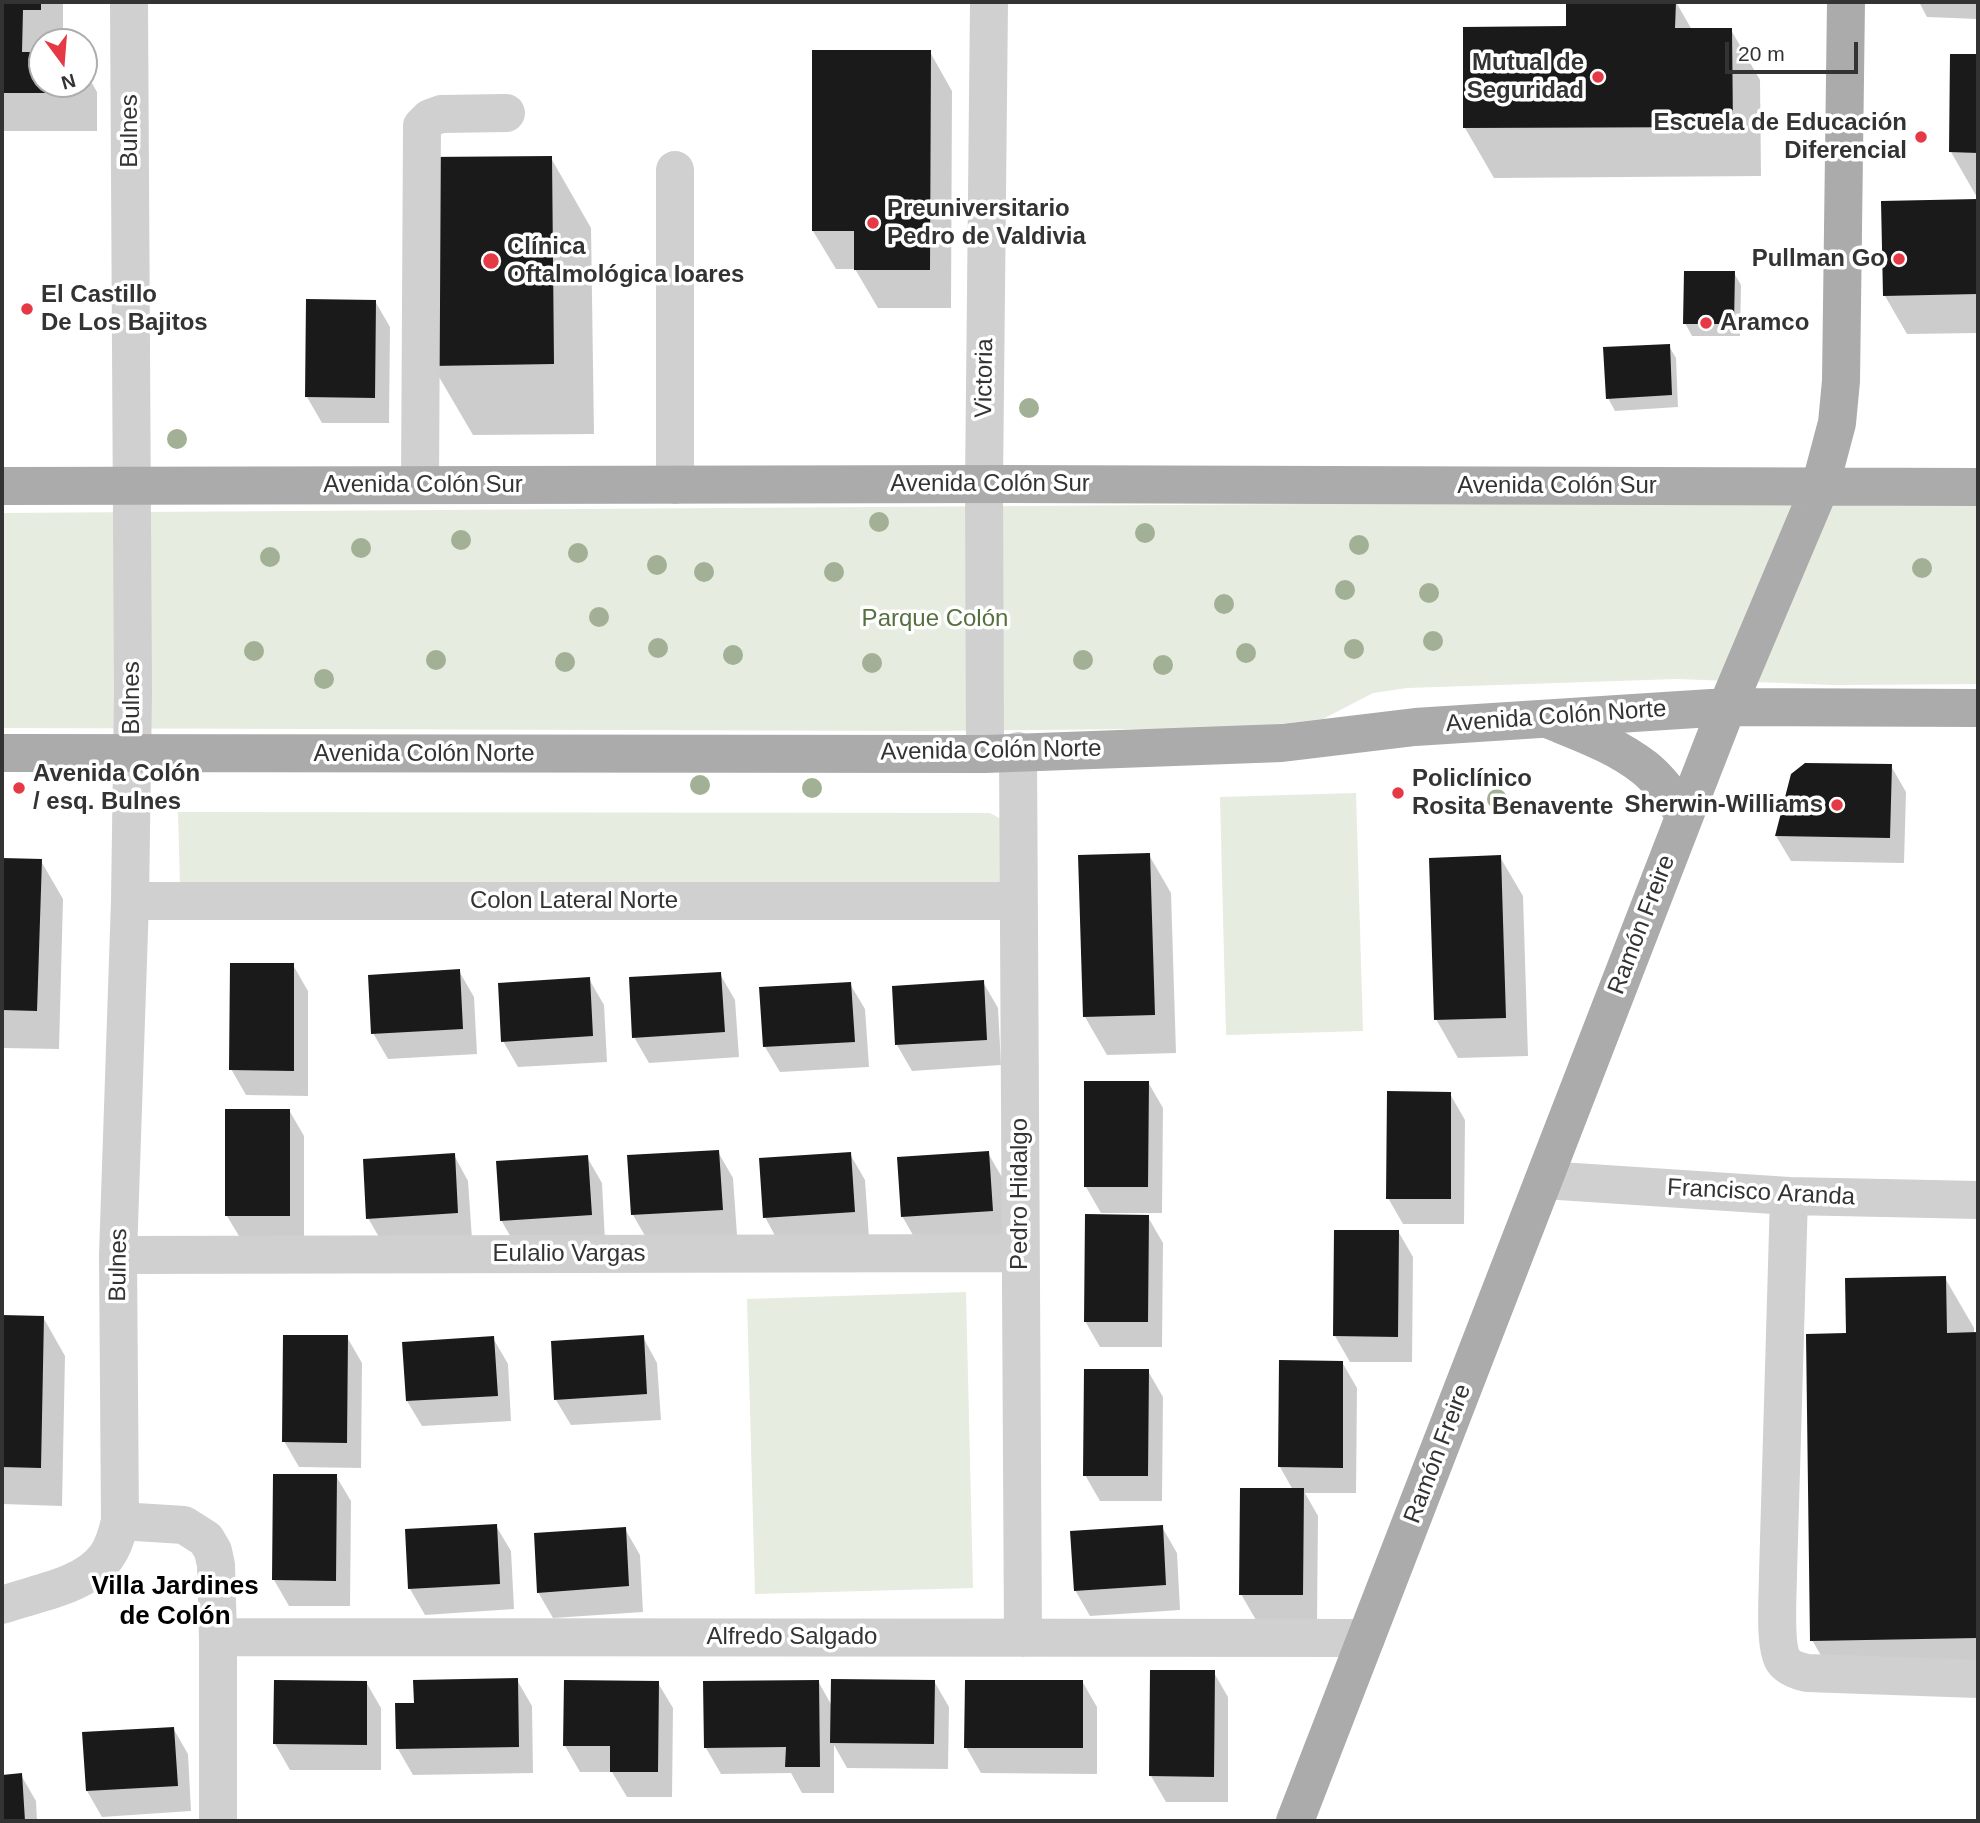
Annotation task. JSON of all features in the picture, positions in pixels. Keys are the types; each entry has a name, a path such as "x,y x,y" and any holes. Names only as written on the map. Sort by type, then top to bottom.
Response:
{"main road":[{"name":"Ramón Freire","path":"1295,1821 1727,707 1820,487 1837,423 1841,381 1846,2"},
{"name":"Avenida Colón Sur","path":"2,486 984,484 1978,487"},
{"name":"Avenida Colón Norte","path":"2,753 1001,752 1293,743 1415,727 1727,707 1978,708"},
{"path":"1542,717 1607,744 1646,769 1685,814"}],"street":[{"name":"Bulnes","path":"5,1598 75,1581 105,1558 115,1541 120,1521 118,1255 130,901 132,754 129,2"},
{"name":"Victoria","path":"989,2 984,484 1001,752"},
{"path":"420,485 422,126 430,118 441,114 506,113"},
{"path":"675,170 675,485"},
{"name":"Pedro Hidalgo","path":"1001,752 1018,901 1023,1637"},
{"name":"Colon Lateral Norte","path":"130,901 1018,901"},
{"name":"Francisco Aranda","path":"1544,1180 1789,1196 1978,1200"},
{"path":"1789,1196 1778,1574 1778,1637 1783,1659 1794,1670 1807,1673 1978,1679"},
{"name":"Eulalio Vargas","path":"118,1255 1020,1253"},
{"path":"120,1521 184,1525 206,1539 213,1551 216,1565 218,1637 218,1821"},
{"name":"Alfredo Salgado","path":"218,1637 1366,1638"}],"green space":[{"name":"Parque Colón","path":"1746,501 1978,502 1978,684 1834,685 1677,679 1407,688 1373,693 1323,719 1243,728 925,731 2,728 2,513"},
{"path":"1356,793 1363,1031 1226,1035 1220,797"},
{"path":"178,812 990,813 1005,821 1008,872 998,885 180,884"},
{"path":"966,1292 973,1588 755,1594 747,1299"}],"building":[{"path":"2,2 41,2 41,10 23,10 22,52 28,52 28,93 2,93"},
{"name":"Mutual de Seguridad","path":"1566,2 1676,2 1675,28 1732,28 1733,127 1463,128 1463,27 1566,26"},
{"path":"812,50 931,50 930,270 854,270 854,231 812,231"},
{"path":"1950,54 1978,54 1978,153 1949,152"},
{"name":"Clínica Oftalmológica Ioares","path":"552,156 554,364 431,366 428,157"},
{"path":"1978,199 1978,294 1883,296 1881,201"},
{"path":"1684,271 1735,271 1734,324 1683,324"},
{"path":"306,299 376,300 375,398 305,397"},
{"path":"1670,344 1672,395 1606,399 1603,347"},
{"name":"Sherwin-Williams","path":"1805,763 1892,764 1890,838 1775,836 1791,774"},
{"path":"1150,853 1155,1015 1083,1017 1078,855"},
{"path":"1501,855 1506,1018 1434,1020 1429,858"},
{"path":"2,858 42,859 37,1011 2,1010"},
{"path":"230,963 294,963 294,1071 229,1070"},
{"path":"460,969 463,1029 371,1034 368,975"},
{"path":"721,972 725,1032 632,1038 629,977"},
{"path":"590,977 593,1036 501,1042 498,983"},
{"path":"984,980 987,1040 895,1045 892,986"},
{"path":"851,982 855,1042 763,1047 759,987"},
{"path":"1084,1081 1149,1081 1148,1187 1084,1187"},
{"path":"1387,1091 1451,1092 1451,1199 1386,1199"},
{"path":"225,1109 290,1109 290,1216 225,1216"},
{"path":"719,1150 723,1210 631,1215 627,1155"},
{"path":"989,1151 993,1211 901,1217 897,1157"},
{"path":"851,1152 855,1212 763,1218 759,1158"},
{"path":"455,1153 458,1213 366,1219 363,1159"},
{"path":"588,1155 592,1215 500,1221 496,1161"},
{"path":"1085,1214 1149,1215 1148,1322 1084,1322"},
{"path":"1334,1230 1399,1230 1398,1337 1333,1336"},
{"path":"1946,1276 1947,1333 1978,1332 1978,1638 1810,1641 1806,1334 1846,1333 1845,1278"},
{"path":"2,1315 44,1316 41,1468 2,1467"},
{"path":"283,1335 348,1335 347,1443 282,1442"},
{"path":"644,1335 647,1394 554,1400 551,1341"},
{"path":"494,1336 498,1396 406,1401 402,1342"},
{"path":"1279,1360 1343,1361 1343,1468 1278,1467"},
{"path":"1084,1369 1149,1369 1148,1476 1083,1476"},
{"path":"273,1474 337,1474 336,1581 272,1580"},
{"path":"1240,1488 1304,1488 1303,1595 1239,1595"},
{"path":"497,1524 500,1584 408,1589 405,1529"},
{"path":"1163,1525 1166,1585 1074,1591 1070,1531"},
{"path":"626,1527 629,1586 537,1593 534,1533"},
{"path":"1150,1670 1215,1670 1214,1777 1149,1776"},
{"path":"518,1678 519,1747 396,1749 395,1703 414,1703 413,1680"},
{"path":"831,1679 935,1680 934,1744 830,1743"},
{"path":"274,1680 367,1681 367,1745 273,1744"},
{"path":"564,1680 659,1681 658,1772 610,1772 610,1746 563,1746"},
{"path":"819,1680 820,1767 785,1767 786,1747 704,1748 703,1681"},
{"path":"965,1680 1083,1680 1083,1748 964,1748"},
{"path":"174,1727 178,1786 86,1791 82,1732"},
{"path":"22,1773 25,1821 2,1821 2,1775"}],"place":[{"name":"Mutual de Seguridad","path":"1598,77"},
{"name":"Escuela de Educación Diferencial","path":"1921,137"},
{"name":"Preuniversitario Pedro de Valdivia","path":"873,223"},
{"name":"Pullman Go","path":"1899,259"},
{"name":"Clínica Oftalmológica Ioares","path":"491,261"},
{"name":"El Castillo De Los Bajitos","path":"27,309"},
{"name":"Aramco","path":"1706,323"},
{"name":"Avenida Colón / esq. Bulnes","path":"19,788"},
{"name":"Policlínico Rosita Benavente","path":"1398,793"},
{"name":"Sherwin-Williams","path":"1837,805"}],"district":[{"name":"Villa Jardines de Colón","path":"175,1602"}]}
